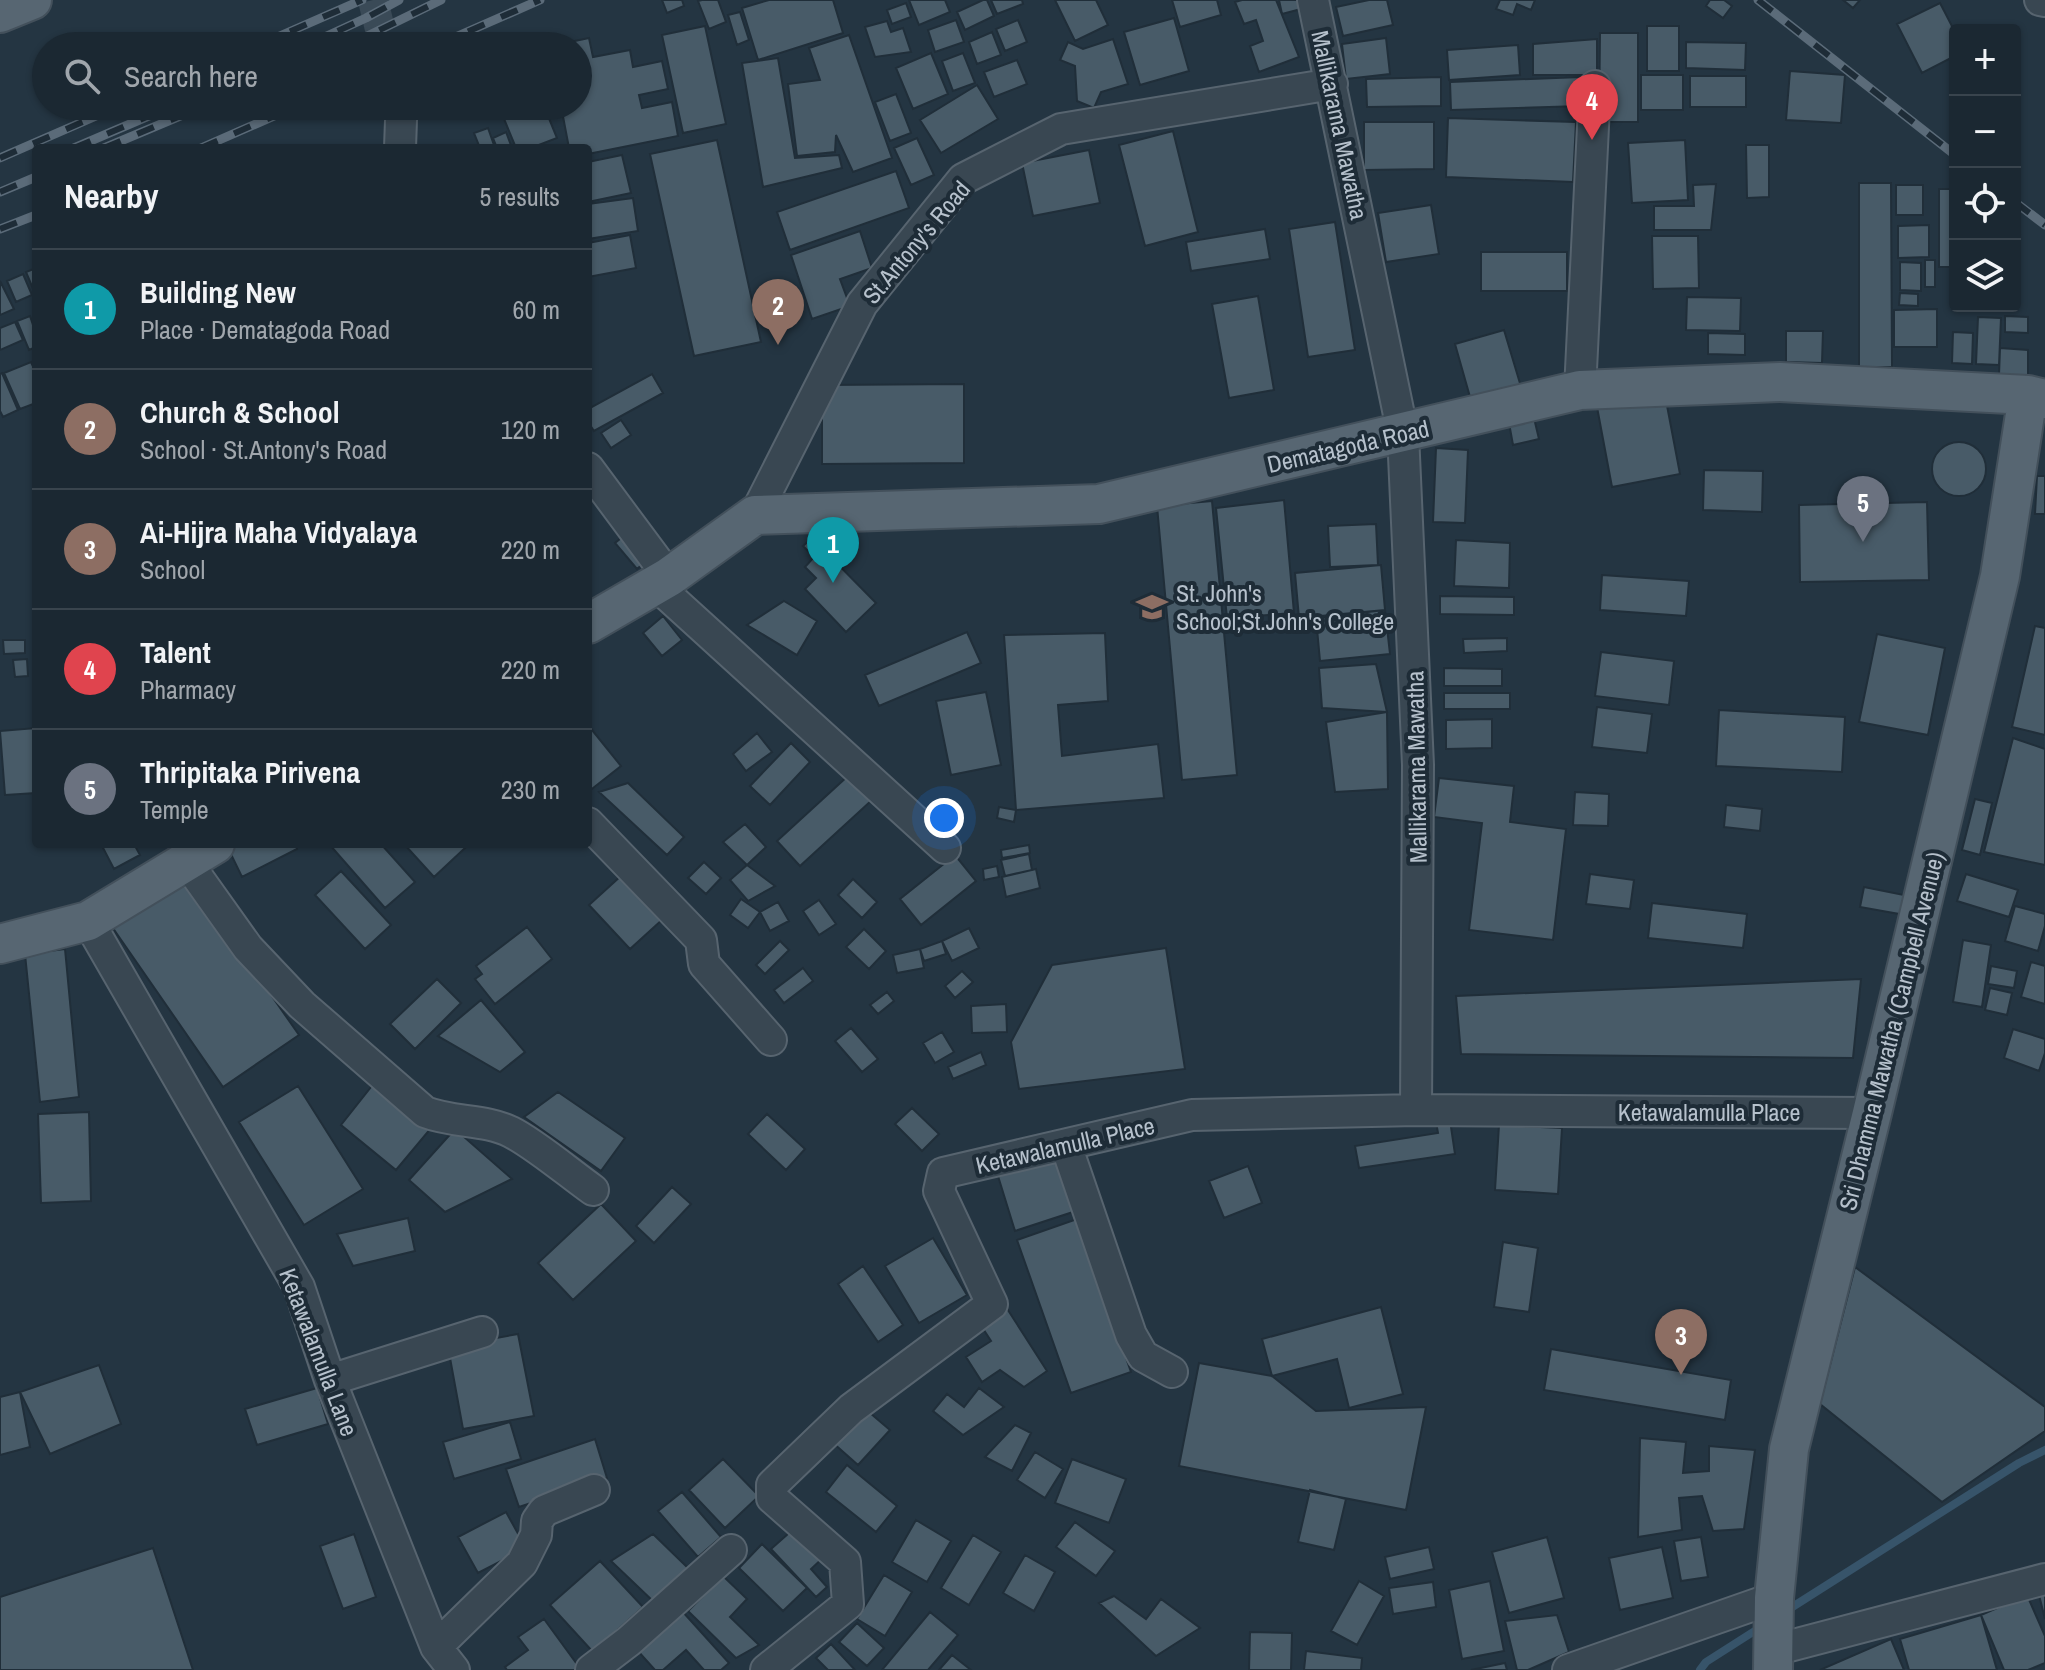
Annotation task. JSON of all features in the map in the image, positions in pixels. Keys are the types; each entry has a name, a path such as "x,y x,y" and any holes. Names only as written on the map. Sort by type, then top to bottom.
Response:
{"main road":[{"path":"0,13 32,0"},
{"name":"Dematagoda Road","path":"755,515 1099,504 1580,390 1780,382 2036,397"},
{"name":"Sri Dhamma Mawatha (Campbell Avenue)","path":"1774,1630 1789,1449 2000,576 2036,397"},
{"path":"592,622 662,581 755,515"},
{"path":"0,944 88,921 201,853"}],"street":[{"name":"Mallikarama Mawatha","path":"1313,0 1403,434 1418,765 1416,1110"},
{"name":"St.Antony's Road","path":"755,515 862,304 963,179 1061,129 1332,84"},
{"path":"1580,390 1595,86"},
{"path":"592,474 662,581 945,848"},
{"path":"592,827 701,940 704,964 771,1040"},
{"path":"201,853 248,948 302,1005 425,1112 444,1120 490,1125 511,1132 593,1190"},
{"name":"Ketawalamulla Lane","path":"88,921 299,1287 330,1380 445,1658"},
{"name":"Ketawalamulla Place","path":"766,1670 848,1604 845,1562 772,1498 772,1485 851,1409 992,1304 939,1191 943,1173 1192,1115 1416,1110 1872,1113"},
{"path":"1066,1145 1131,1335 1143,1356 1172,1372"},
{"path":"330,1380 482,1332"},
{"path":"445,1658 522,1563 536,1535 537,1521 544,1511 594,1490"},
{"path":"591,1670 629,1641 731,1550"},
{"path":"1568,1670 2045,1579"}],"building":[{"path":"662,0 682,0 684,6 667,13"},
{"path":"718,0 726,22 709,29 698,1"},
{"path":"769,0 833,0 843,33 758,60 742,8"},
{"path":"909,0 945,0 950,12 919,25"},
{"path":"987,0 994,16 965,30 957,12"},
{"path":"991,0 1022,0 1023,4 997,14"},
{"path":"1055,0 1096,0 1108,25 1075,41"},
{"path":"1172,0 1217,0 1221,15 1180,27"},
{"path":"1276,0 1299,57 1259,72 1250,46 1263,41 1256,20 1244,24 1235,2"},
{"path":"1279,0 1299,0 1301,9 1282,14"},
{"path":"1369,0 1387,0 1393,25 1343,36 1336,7"},
{"path":"1500,0 1535,0 1531,10 1517,4 1513,15 1496,9"},
{"path":"1710,0 1724,0 1732,6 1723,18 1706,6"},
{"path":"1843,0 1860,0 1853,8"},
{"path":"906,3 911,17 892,24 887,10"},
{"path":"1940,3 1951,24 1949,59 1922,73 1897,24"},
{"path":"740,12 749,40 737,45 728,15"},
{"path":"1174,18 1189,71 1140,85 1124,32"},
{"path":"956,20 964,42 935,52 928,30"},
{"path":"1018,20 1027,42 1005,51 996,29"},
{"path":"887,21 891,32 903,28 911,52 875,57 865,27"},
{"path":"705,26 726,124 683,133 662,35"},
{"path":"1647,26 1679,26 1679,71 1647,71"},
{"path":"992,32 1001,55 977,64 969,42"},
{"path":"1600,33 1638,33 1638,122 1599,122"},
{"path":"849,35 892,158 853,172 836,135 835,152 797,156 788,84 820,80 809,48"},
{"path":"1386,38 1390,74 1346,79 1342,44"},
{"path":"1113,39 1128,84 1101,92 1094,108 1077,101 1075,66 1060,60 1068,42 1083,49"},
{"path":"1597,39 1597,75 1533,75 1533,44"},
{"path":"1686,42 1746,43 1745,70 1686,68"},
{"path":"1518,45 1520,75 1449,80 1447,50"},
{"path":"630,50 633,67 662,61 668,89 639,95 642,108 672,102 678,136 592,153 592,144 568,144 564,120 592,120 592,52 593,57"},
{"path":"931,53 948,94 913,109 896,68"},
{"path":"963,53 975,83 953,91 942,61"},
{"path":"778,58 795,158 839,155 842,168 763,187 742,63"},
{"path":"1017,60 1027,84 994,97 984,72"},
{"path":"1790,71 1845,75 1841,123 1786,120"},
{"path":"1641,75 1683,75 1683,110 1641,110"},
{"path":"1690,76 1746,76 1746,107 1690,107"},
{"path":"1441,77 1441,106 1367,107 1366,79"},
{"path":"1581,77 1582,106 1451,110 1450,82"},
{"path":"977,85 998,119 941,153 920,120"},
{"path":"896,94 911,133 890,141 875,102"},
{"path":"1448,118 1576,122 1573,182 1446,177"},
{"path":"504,120 550,120 557,138 541,144 514,144"},
{"path":"1364,122 1434,122 1434,169 1364,170"},
{"path":"488,128 494,144 478,144 474,133"},
{"path":"1173,131 1198,232 1145,246 1119,145"},
{"path":"506,132 510,144 495,144 493,138"},
{"path":"917,138 934,175 911,185 894,148"},
{"path":"717,140 761,342 694,356 650,154"},
{"path":"1685,140 1688,200 1632,203 1628,143"},
{"path":"1746,145 1769,145 1769,197 1747,198"},
{"path":"1089,150 1100,203 1033,216 1022,163"},
{"path":"622,155 631,193 592,201 592,161"},
{"path":"896,171 909,208 790,250 777,212"},
{"path":"1859,183 1891,183 1892,367 1859,367"},
{"path":"1716,184 1711,230 1654,230 1654,206 1694,206 1693,185"},
{"path":"1896,185 1923,185 1923,215 1896,215"},
{"path":"1939,189 1949,189 1949,267 1939,267"},
{"path":"633,198 638,231 592,238 592,203"},
{"path":"1431,205 1439,254 1386,262 1378,213"},
{"path":"1335,222 1355,350 1308,357 1289,229"},
{"path":"1929,225 1929,257 1898,258 1898,226"},
{"path":"1265,229 1270,259 1191,271 1186,242"},
{"path":"860,231 872,268 840,279 850,306 812,319 791,255"},
{"path":"630,235 636,268 592,276 592,242"},
{"path":"1652,236 1698,236 1699,288 1653,289"},
{"path":"1481,252 1567,252 1567,291 1481,291"},
{"path":"1925,260 1935,260 1935,287 1925,287"},
{"path":"1900,262 1921,263 1921,291 1900,290"},
{"path":"32,270 32,286 26,272"},
{"path":"23,274 32,295 16,302 7,281"},
{"path":"0,281 14,309 0,315"},
{"path":"1900,293 1918,294 1918,306 1899,305"},
{"path":"1258,296 1274,390 1229,398 1212,304"},
{"path":"1687,297 1741,298 1740,331 1686,330"},
{"path":"1937,309 1937,347 1894,347 1894,310"},
{"path":"30,316 32,349 29,350 17,321"},
{"path":"2005,316 2028,317 2028,333 2005,332"},
{"path":"1978,317 2001,318 1999,365 1976,364"},
{"path":"15,322 23,340 0,350 0,328"},
{"path":"1504,330 1522,390 1472,404 1455,344"},
{"path":"1786,331 1823,331 1822,363 1786,362"},
{"path":"1953,332 1973,333 1972,364 1952,363"},
{"path":"1708,333 1745,334 1745,355 1708,354"},
{"path":"2000,348 2028,350 2028,376 1999,375"},
{"path":"31,362 32,404 20,409 4,373"},
{"path":"2,373 18,410 3,417 0,411"},
{"path":"652,374 663,393 594,431 592,407"},
{"path":"964,384 964,463 822,464 822,385"},
{"path":"1665,395 1680,474 1612,487 1597,407"},
{"path":"1534,418 1539,439 1513,445 1509,423"},
{"path":"621,420 631,435 611,448 601,433"},
{"path":"1959,442 1978,450 1986,469 1978,488 1959,496 1940,488 1932,469 1940,450"},
{"path":"1436,448 1468,450 1465,523 1433,522"},
{"path":"1704,470 1763,471 1762,512 1703,510"},
{"path":"2037,476 2045,476 2045,514 2035,514"},
{"path":"1284,500 1294,613 1227,618 1216,508"},
{"path":"1212,501 1237,775 1182,780 1157,506"},
{"path":"1927,502 1929,580 1800,582 1799,505"},
{"path":"1376,524 1378,565 1330,567 1328,526"},
{"path":"631,530 652,556 637,569 615,543"},
{"path":"812,538 876,603 846,632 805,589 816,578 805,567 814,557 803,546"},
{"path":"1456,540 1510,543 1509,588 1454,586"},
{"path":"1381,565 1385,610 1299,618 1295,573"},
{"path":"1602,575 1689,581 1686,616 1600,610"},
{"path":"1440,596 1514,597 1514,615 1440,614"},
{"path":"784,601 817,621 797,655 747,625"},
{"path":"1385,610 1390,654 1320,661 1316,618"},
{"path":"663,616 682,640 662,656 643,633"},
{"path":"2035,626 2045,628 2045,735 2012,727"},
{"path":"967,632 981,663 879,706 865,675"},
{"path":"1105,633 1108,701 1058,705 1062,756 1158,744 1164,798 1016,810 1004,635"},
{"path":"1877,634 1945,648 1928,735 1859,722"},
{"path":"1507,638 1507,651 1464,653 1463,639"},
{"path":"3,640 25,640 25,653 4,654"},
{"path":"1601,652 1674,661 1669,705 1595,696"},
{"path":"27,659 28,676 15,677 13,660"},
{"path":"1376,664 1387,712 1322,708 1319,668"},
{"path":"1444,668 1502,669 1502,686 1444,686"},
{"path":"986,692 1001,765 951,775 936,701"},
{"path":"1444,693 1510,693 1510,709 1444,709"},
{"path":"1597,707 1652,714 1647,753 1592,747"},
{"path":"1719,710 1845,717 1842,772 1716,766"},
{"path":"1387,712 1388,789 1335,792 1326,722"},
{"path":"1492,719 1492,748 1446,749 1446,720"},
{"path":"32,728 32,793 5,795 0,731"},
{"path":"592,730 621,766 592,789"},
{"path":"757,733 772,752 746,771 733,754"},
{"path":"2013,738 2045,749 2045,865 1984,852"},
{"path":"791,743 810,762 770,805 750,786"},
{"path":"849,775 872,800 800,866 777,841"},
{"path":"1439,778 1514,786 1510,822 1566,829 1553,940 1469,930 1482,823 1434,817"},
{"path":"628,783 684,837 667,855 599,792"},
{"path":"1575,792 1609,794 1608,826 1573,825"},
{"path":"1975,799 1992,803 1980,855 1962,850"},
{"path":"1726,805 1762,809 1760,831 1724,827"},
{"path":"999,807 1016,810 1014,822 997,818"},
{"path":"745,824 766,847 747,865 723,842"},
{"path":"1029,845 1030,853 1002,858 1001,850"},
{"path":"103,848 136,848 140,855 114,869"},
{"path":"228,848 297,848 297,849 242,877"},
{"path":"332,848 385,848 415,882 385,908"},
{"path":"408,848 465,848 434,877"},
{"path":"1029,854 1032,870 1005,876 1001,860"},
{"path":"955,855 976,881 921,925 900,899"},
{"path":"704,862 721,878 706,894 688,878"},
{"path":"747,865 775,886 748,901 730,880"},
{"path":"997,866 999,877 984,880 983,869"},
{"path":"1036,869 1040,888 1006,897 1002,877"},
{"path":"184,870 299,1035 223,1087 108,921"},
{"path":"341,871 391,925 365,949 315,895"},
{"path":"1590,874 1634,880 1630,909 1586,904"},
{"path":"1966,874 2018,890 2009,917 1957,901"},
{"path":"622,875 663,919 630,949 589,905"},
{"path":"853,879 877,902 862,918 838,895"},
{"path":"1864,887 1909,896 1905,915 1860,907"},
{"path":"741,899 760,912 748,928 730,915"},
{"path":"819,900 836,924 819,935 803,911"},
{"path":"778,902 789,921 770,931 760,912"},
{"path":"1652,903 1747,914 1743,948 1648,938"},
{"path":"2015,906 2045,914 2038,951 2005,941"},
{"path":"527,927 552,959 495,1004 475,979 482,974 476,966"},
{"path":"969,928 979,948 952,961 942,941"},
{"path":"864,929 886,951 869,969 846,947"},
{"path":"1963,940 1991,945 1982,1007 1953,1002"},
{"path":"780,941 789,950 765,974 756,965"},
{"path":"942,941 946,954 924,961 920,949"},
{"path":"1166,948 1185,1069 1019,1089 1011,1042 1052,965"},
{"path":"65,949 79,1097 40,1102 25,954"},
{"path":"920,949 924,968 897,973 893,955"},
{"path":"2031,962 2045,966 2045,1004 2021,997"},
{"path":"1991,966 2017,971 2014,988 1988,984"},
{"path":"803,968 813,981 784,1003 774,990"},
{"path":"962,971 973,982 955,998 945,986"},
{"path":"437,979 461,1003 415,1049 390,1024"},
{"path":"1861,979 1853,1058 1461,1054 1456,996"},
{"path":"1990,988 2012,993 2007,1015 1985,1010"},
{"path":"887,992 894,1001 878,1014 870,1005"},
{"path":"481,1000 525,1052 500,1072 438,1036"},
{"path":"1006,1004 1007,1032 972,1033 971,1006"},
{"path":"851,1028 878,1059 862,1072 835,1041"},
{"path":"2013,1029 2045,1039 2045,1053 2039,1071 2004,1058"},
{"path":"942,1032 954,1052 935,1063 923,1043"},
{"path":"981,1052 986,1065 953,1079 948,1067"},
{"path":"375,1082 432,1127 396,1170 341,1125"},
{"path":"298,1086 363,1189 304,1225 239,1122"},
{"path":"558,1092 625,1138 601,1171 524,1117"},
{"path":"912,1108 939,1134 922,1151 895,1124"},
{"path":"89,1112 91,1201 41,1203 38,1114"},
{"path":"767,1114 805,1149 786,1170 748,1134"},
{"path":"1450,1120 1455,1154 1359,1168 1355,1146 1438,1133 1436,1122"},
{"path":"1499,1125 1562,1128 1558,1194 1495,1190"},
{"path":"455,1129 512,1179 445,1212 409,1180"},
{"path":"1058,1156 1076,1211 1015,1231 998,1176"},
{"path":"1248,1166 1262,1203 1224,1218 1209,1181"},
{"path":"672,1187 691,1204 654,1243 636,1226"},
{"path":"601,1204 636,1241 573,1300 538,1263"},
{"path":"408,1218 415,1251 353,1266 337,1234"},
{"path":"1077,1219 1131,1372 1071,1393 1017,1240"},
{"path":"933,1238 967,1295 919,1323 885,1266"},
{"path":"1503,1242 1538,1248 1529,1312 1494,1307"},
{"path":"863,1266 903,1325 878,1342 838,1284"},
{"path":"1855,1267 2045,1407 2045,1431 1942,1502 1820,1404"},
{"path":"1006,1307 1047,1371 1024,1387 1000,1370 982,1382 966,1357 991,1341 980,1324"},
{"path":"1381,1307 1403,1394 1349,1408 1337,1359 1272,1376 1262,1339"},
{"path":"518,1334 534,1416 463,1429 448,1347"},
{"path":"1551,1349 1731,1380 1725,1420 1544,1390"},
{"path":"1199,1363 1272,1376 1316,1411 1426,1407 1406,1510 1179,1466"},
{"path":"99,1365 121,1424 50,1454 20,1392"},
{"path":"317,1388 328,1424 257,1445 245,1409"},
{"path":"979,1388 1004,1407 963,1435 933,1411 947,1394 964,1407"},
{"path":"20,1392 30,1447 0,1455 0,1397"},
{"path":"863,1407 890,1430 858,1465 832,1442"},
{"path":"510,1422 521,1459 454,1479 443,1442"},
{"path":"1015,1425 1031,1433 1012,1471 985,1457"},
{"path":"1640,1438 1686,1442 1683,1473 1709,1471 1709,1446 1755,1450 1744,1529 1713,1531 1702,1496 1679,1498 1682,1530 1638,1537"},
{"path":"595,1439 607,1478 519,1507 506,1469"},
{"path":"1035,1452 1063,1469 1045,1498 1017,1480"},
{"path":"723,1459 759,1496 725,1528 689,1490"},
{"path":"1072,1459 1126,1479 1109,1523 1055,1503"},
{"path":"847,1465 897,1506 876,1532 826,1492"},
{"path":"1310,1490 1346,1499 1334,1550 1298,1542"},
{"path":"682,1492 721,1537 698,1557 658,1511"},
{"path":"506,1512 526,1548 478,1573 458,1537"},
{"path":"916,1520 951,1541 927,1582 892,1562"},
{"path":"1075,1522 1115,1551 1096,1576 1056,1547"},
{"path":"798,1525 826,1555 811,1569 827,1587 816,1597 771,1549"},
{"path":"354,1534 376,1597 343,1609 320,1546"},
{"path":"653,1534 688,1568 655,1603 611,1561"},
{"path":"973,1535 1001,1552 969,1605 941,1588"},
{"path":"1547,1537 1564,1598 1509,1613 1492,1552"},
{"path":"1701,1537 1708,1577 1681,1581 1674,1541"},
{"path":"762,1544 807,1588 783,1611 739,1568"},
{"path":"1429,1547 1434,1569 1390,1579 1385,1557"},
{"path":"1662,1547 1673,1598 1620,1610 1609,1558"},
{"path":"153,1548 193,1670 0,1670 0,1597"},
{"path":"1025,1555 1055,1572 1034,1611 1003,1593"},
{"path":"600,1561 643,1607 593,1652 550,1605"},
{"path":"884,1575 912,1592 885,1636 857,1619"},
{"path":"723,1576 747,1599 730,1617 759,1645 736,1658 688,1611"},
{"path":"1359,1581 1384,1596 1357,1645 1331,1631"},
{"path":"1490,1581 1504,1651 1462,1659 1449,1590"},
{"path":"1433,1582 1436,1607 1393,1614 1389,1588"},
{"path":"2045,1594 2045,1619 2039,1595"},
{"path":"2027,1595 2045,1636 2045,1663 2028,1670 2004,1670 1981,1615"},
{"path":"1114,1596 1146,1619 1161,1599 1200,1628 1156,1656 1099,1603"},
{"path":"682,1611 729,1663 721,1670 704,1670 686,1650 663,1670 655,1670 637,1650"},
{"path":"930,1612 958,1635 928,1670 882,1670"},
{"path":"1557,1615 1569,1652 1528,1670 1517,1670 1505,1621"},
{"path":"1981,1615 1997,1670 1909,1670 1900,1639"},
{"path":"544,1619 579,1667 576,1670 507,1670 505,1667 528,1650 518,1637"},
{"path":"857,1623 884,1648 867,1666 839,1642"},
{"path":"1250,1632 1292,1633 1291,1670 1249,1670"},
{"path":"1891,1639 1904,1670 1820,1670"},
{"path":"831,1644 855,1670 828,1670 816,1658"},
{"path":"1306,1651 1362,1658 1361,1670 1304,1670"},
{"path":"952,1655 971,1670 939,1670"},
{"path":"1505,1663 1507,1670 1471,1670"}],"waterway":[{"path":"1786,1611 2019,1463 2045,1450"},
{"path":"1700,1670 1706,1662 1764,1625"}],"tunnel":[{"path":"373,0 381,32"}],"railway":[{"path":"289,32 362,0"},
{"path":"336,32 399,0"},
{"path":"376,32 441,0"},
{"path":"467,32 540,0"},
{"path":"1758,0 1949,150"},
{"path":"32,144 87,120"},
{"path":"83,144 139,120"},
{"path":"114,144 171,120"},
{"path":"210,144 265,120"},
{"path":"0,158 32,144"},
{"path":"0,192 32,179"},
{"path":"2021,207 2045,225"},
{"path":"0,229 32,217"}],"place":[{"name":"Talent","path":"1592,140"},
{"name":"Church & School","path":"778,345"},
{"name":"Thripitaka Pirivena","path":"1863,542"},
{"name":"Building New","path":"833,583"},
{"name":"St. John's School;St.John's College","path":"1152,607"},
{"name":"Ai-Hijra Maha Vidyalaya","path":"1681,1375"}]}
